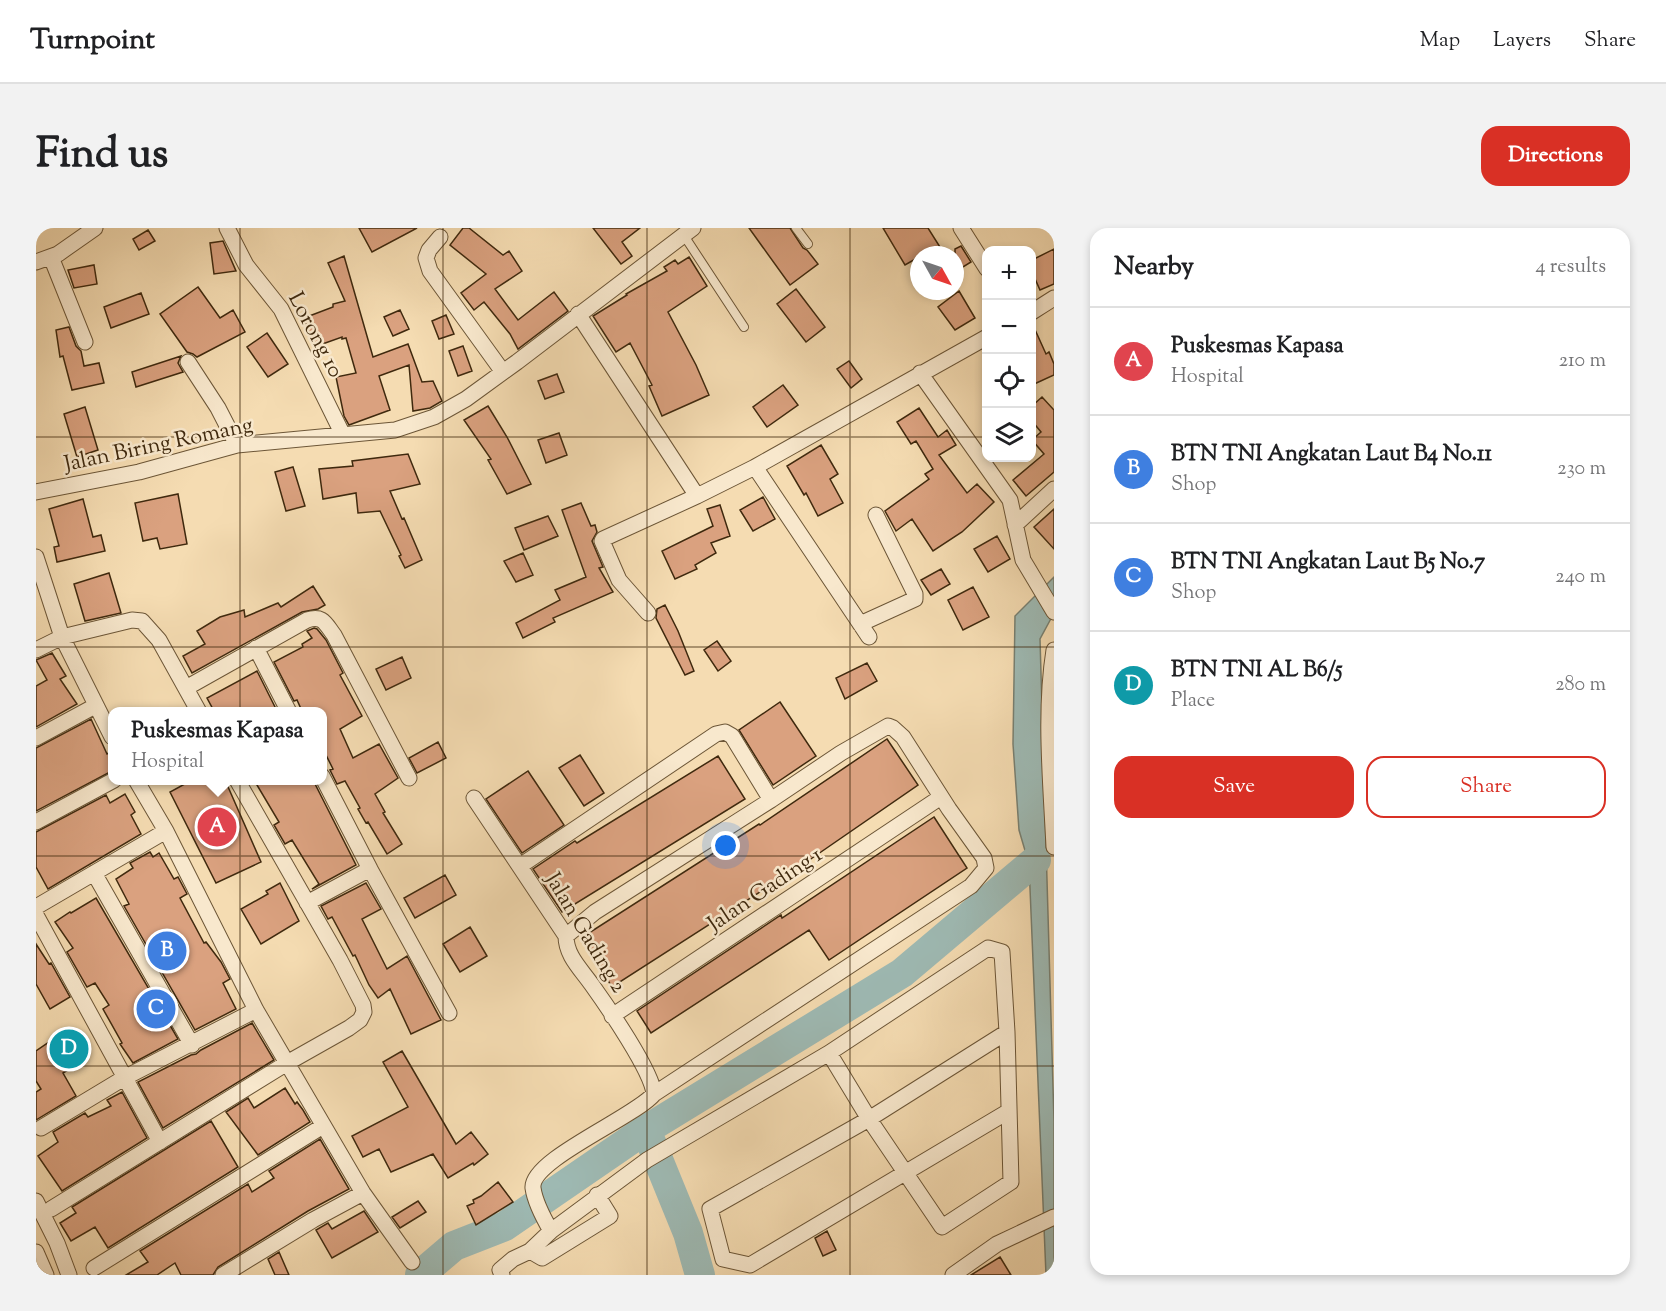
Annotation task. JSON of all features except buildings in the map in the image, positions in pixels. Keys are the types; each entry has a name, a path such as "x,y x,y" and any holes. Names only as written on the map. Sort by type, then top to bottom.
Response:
{"street":[{"path":"36,262 61,252 95,228"},
{"name":"Lorong 10","path":"227,228 248,269 281,309 343,435"},
{"path":"961,228 982,261"},
{"name":"Jalan Biring Romang","path":"36,492 139,472 237,445 409,427 450,408 503,372 682,232"},
{"path":"440,237 429,250 426,258 430,271 503,372"},
{"path":"51,257 85,342"},
{"path":"1036,309 1054,298"},
{"path":"578,314 697,496"},
{"path":"648,613 619,579 603,539 755,467 982,340"},
{"path":"188,362 218,408 237,445"},
{"path":"920,373 1010,500 1017,543 1023,560 1054,612"},
{"path":"755,467 864,631 915,599 915,594 876,515"},
{"path":"1015,525 1054,489"},
{"path":"36,557 62,637 108,730"},
{"path":"186,688 316,617 324,621 334,635 409,778"},
{"path":"36,650 62,637 132,620 142,621 159,640 197,707"},
{"path":"256,648 287,707"},
{"path":"1054,650 1050,762 1054,848"},
{"path":"36,738 95,706"},
{"path":"547,1224 533,1187 536,1176 546,1166 600,1130 636,1110 654,1094 971,886 986,868 984,858 903,737 888,726 841,753 595,912 566,936"},
{"path":"520,866 716,734 725,732 732,736 771,800"},
{"path":"36,822 108,783"},
{"path":"139,785 166,831 256,1010 363,1192 412,1262"},
{"path":"51,1209 287,1063 349,1028 360,1020 364,1012 363,1005 340,960 240,785"},
{"path":"327,785 449,1013"},
{"name":"Jalan Gading 1","path":"612,1016 941,797"},
{"name":"Jalan Gading 2","path":"474,798 566,936 566,948 645,1068 653,1084 654,1094"},
{"path":"36,907 166,831"},
{"path":"307,903 370,869"},
{"path":"94,873 192,1045"},
{"path":"36,915 160,1142"},
{"path":"502,1275 500,1270 513,1259 530,1251 547,1224 597,1195 669,1145 829,1053 988,948 1002,952 1007,1032 1011,1182 942,1227 869,1119 829,1053"},
{"path":"41,1128 124,1078 192,1045 256,1010"},
{"path":"1007,1032 869,1119 710,1209 723,1259 750,1265 1009,1110"},
{"path":"94,1268 323,1126"},
{"path":"223,1275 363,1192"},
{"path":"530,1251 542,1258 610,1216 597,1195"},
{"path":"36,1201 57,1243 69,1275"},
{"path":"953,1275 997,1244 1054,1217"},
{"path":"36,1252 46,1275"}],"lane":[{"path":"796,228 808,244"},
{"path":"682,232 744,327"}],"water":[{"path":"1054,577 1054,613 1040,639 1054,1121 1054,1275 1046,1275 1029,864 1019,830 1013,744 1015,616"}],"waterway":[{"path":"420,1275 454,1246 505,1226 639,1134 902,973 1036,860"},
{"path":"646,1130 688,1233 700,1275"}],"place":[{"name":"Puskesmas Kapasa","path":"217,827"},
{"name":"BTN TNI Angkatan Laut B4 No.11","path":"167,951"},
{"name":"BTN TNI Angkatan Laut B5 No.7","path":"156,1009"},
{"name":"BTN TNI AL B6/5","path":"69,1049"}]}
